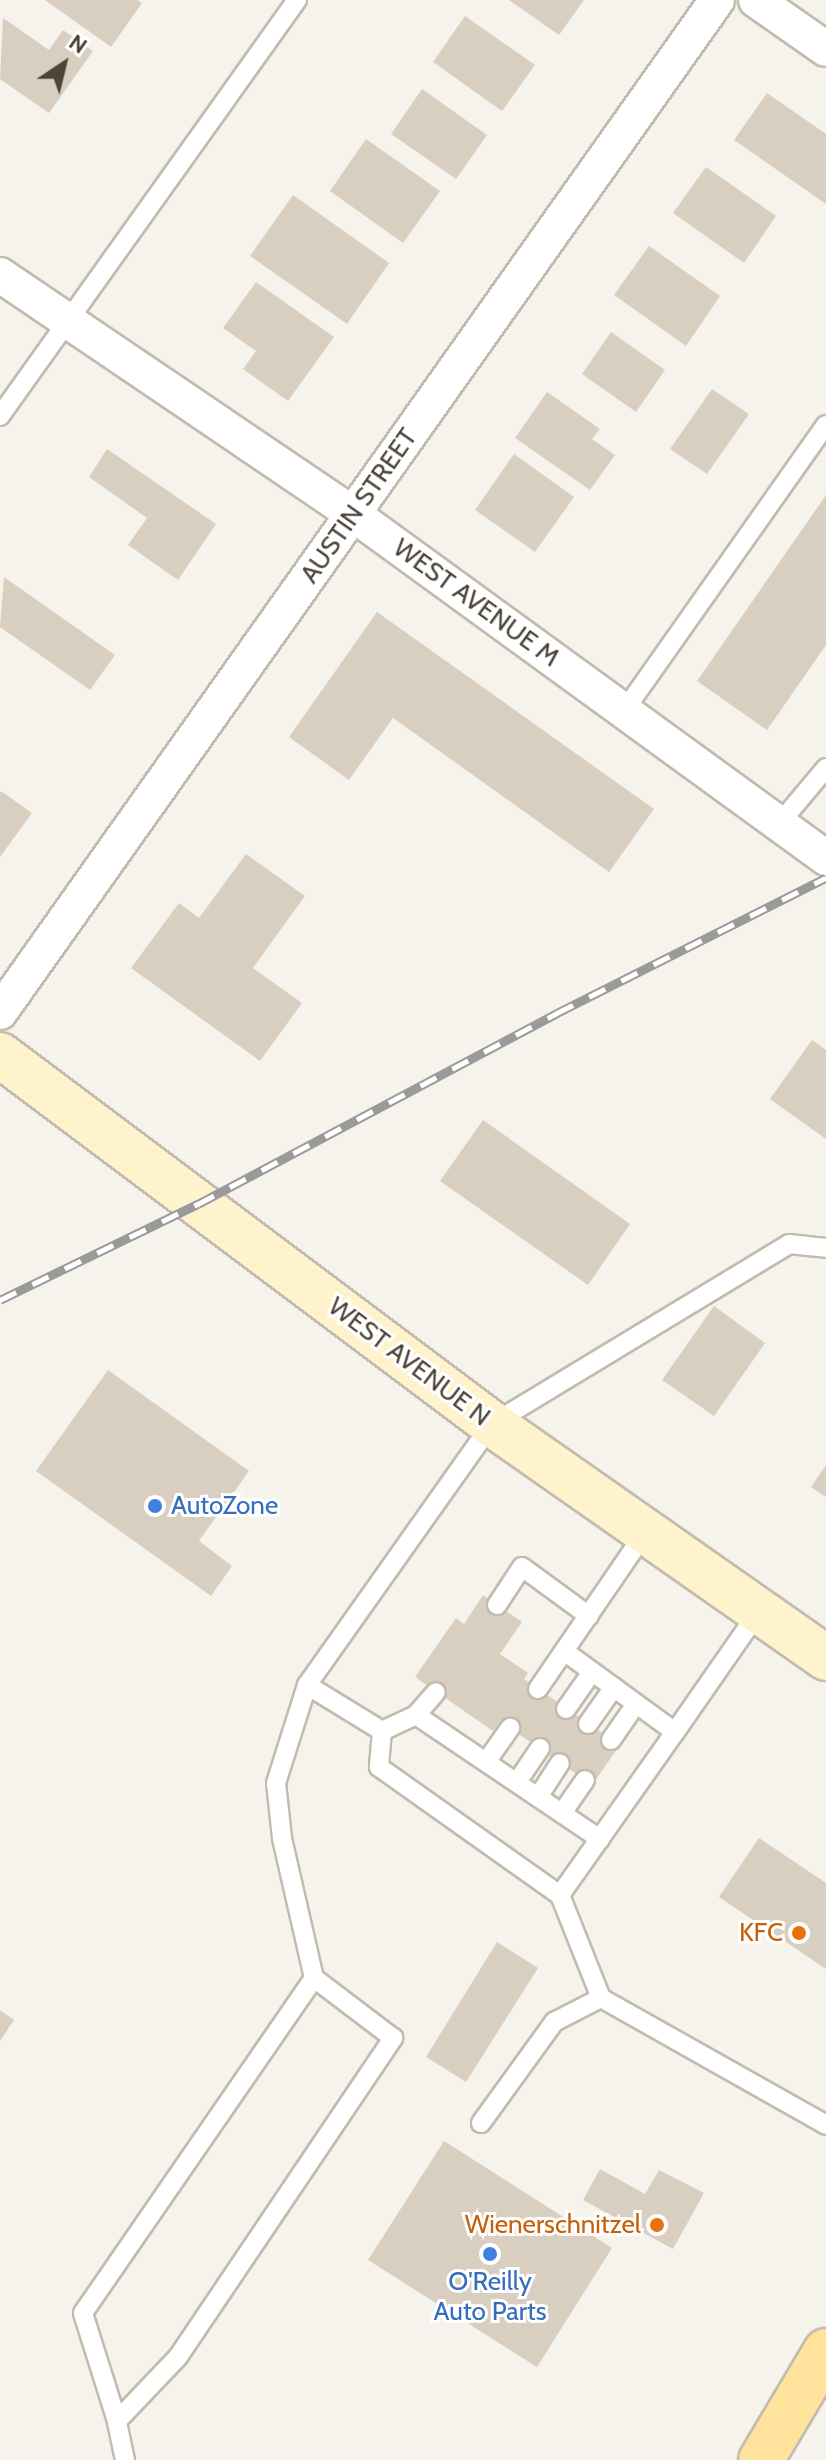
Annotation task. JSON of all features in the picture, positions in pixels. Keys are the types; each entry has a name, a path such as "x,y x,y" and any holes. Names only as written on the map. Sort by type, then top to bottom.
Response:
{"main road":[{"name":"WEST AVENUE N","path":"0,1055 492,1424 826,1658"},
{"path":"761,2460 826,2351"}],"street":[{"name":"AUSTIN STREET","path":"0,1012 717,0"},
{"path":"756,0 826,49"},
{"name":"WEST AVENUE M","path":"0,275 353,514 825,856"}],"lane":[{"path":"0,416 297,0"},
{"path":"624,711 826,425"},
{"path":"779,824 826,768"},
{"path":"117,2421 178,2357 393,2038 314,1978 282,1838 276,1783 307,1685 492,1424 789,1244 826,1248"},
{"path":"538,1689 646,1531"},
{"path":"497,1605 522,1567 589,1616"},
{"path":"560,1895 759,1611"},
{"path":"564,1651 675,1732"},
{"path":"566,1709 592,1672"},
{"path":"307,1685 382,1731"},
{"path":"588,1724 614,1687"},
{"path":"382,1731 416,1715 436,1692"},
{"path":"611,1740 636,1704"},
{"path":"416,1715 600,1839"},
{"path":"486,1762 510,1728"},
{"path":"382,1731 379,1767 560,1895 601,1998 826,2125"},
{"path":"517,1782 540,1748"},
{"path":"538,1797 560,1763"},
{"path":"562,1813 585,1780"},
{"path":"125,2460 117,2421 83,2313 314,1978"},
{"path":"481,2123 554,2022 601,1998"}],"building":[{"path":"45,0 137,0 142,3 111,47"},
{"path":"509,0 584,0 559,35"},
{"path":"465,16 535,65 502,111 433,62"},
{"path":"3,18 49,50 63,30 93,51 49,113 0,79"},
{"path":"422,89 487,135 456,179 391,134"},
{"path":"767,93 826,134 826,204 734,140"},
{"path":"366,139 440,191 403,243 330,191"},
{"path":"706,167 776,216 744,263 673,213"},
{"path":"293,195 389,263 347,324 250,256"},
{"path":"649,246 720,296 686,346 614,295"},
{"path":"256,282 334,337 288,401 243,369 256,351 223,328"},
{"path":"611,332 665,370 636,412 582,374"},
{"path":"712,389 749,414 707,474 670,449"},
{"path":"547,392 600,429 592,439 615,455 590,490 515,438"},
{"path":"107,449 216,524 178,580 128,545 147,518 89,477"},
{"path":"514,454 574,497 535,552 475,510"},
{"path":"826,495 826,645 767,730 697,681"},
{"path":"4,577 115,655 90,690 0,627"},
{"path":"377,612 654,809 609,872 393,718 349,780 289,737"},
{"path":"0,793 32,813 0,857"},
{"path":"246,854 305,896 253,968 302,1003 260,1061 131,968 179,903 199,918"},
{"path":"812,1040 826,1050 826,1139 770,1099"},
{"path":"483,1120 630,1224 588,1285 440,1181"},
{"path":"714,1306 765,1343 714,1416 662,1380"},
{"name":"AutoZone","path":"108,1370 249,1471 199,1541 232,1566 211,1596 36,1471"},
{"path":"826,1465 826,1497 811,1487"},
{"path":"483,1595 522,1622 500,1654 528,1673 524,1679 620,1745 592,1785 500,1721 493,1731 415,1677 456,1618 464,1624"},
{"name":"KFC","path":"759,1838 826,1883 826,1969 719,1897"},
{"path":"497,1942 538,1968 466,2082 426,2057"},
{"path":"0,2010 14,2020 0,2041"},
{"name":"O'Reilly Auto Parts","path":"444,2141 612,2248 537,2367 368,2260"},
{"name":"Wienerschnitzel","path":"600,2169 645,2194 659,2170 704,2193 673,2249 583,2200"}],"railway":[{"path":"0,1300 198,1204 557,1013 826,878"}],"place":[{"name":"AutoZone","path":"155,1506"},
{"name":"KFC","path":"799,1933"},
{"name":"Wienerschnitzel","path":"657,2225"},
{"name":"O'Reilly Auto Parts","path":"490,2254"}]}
